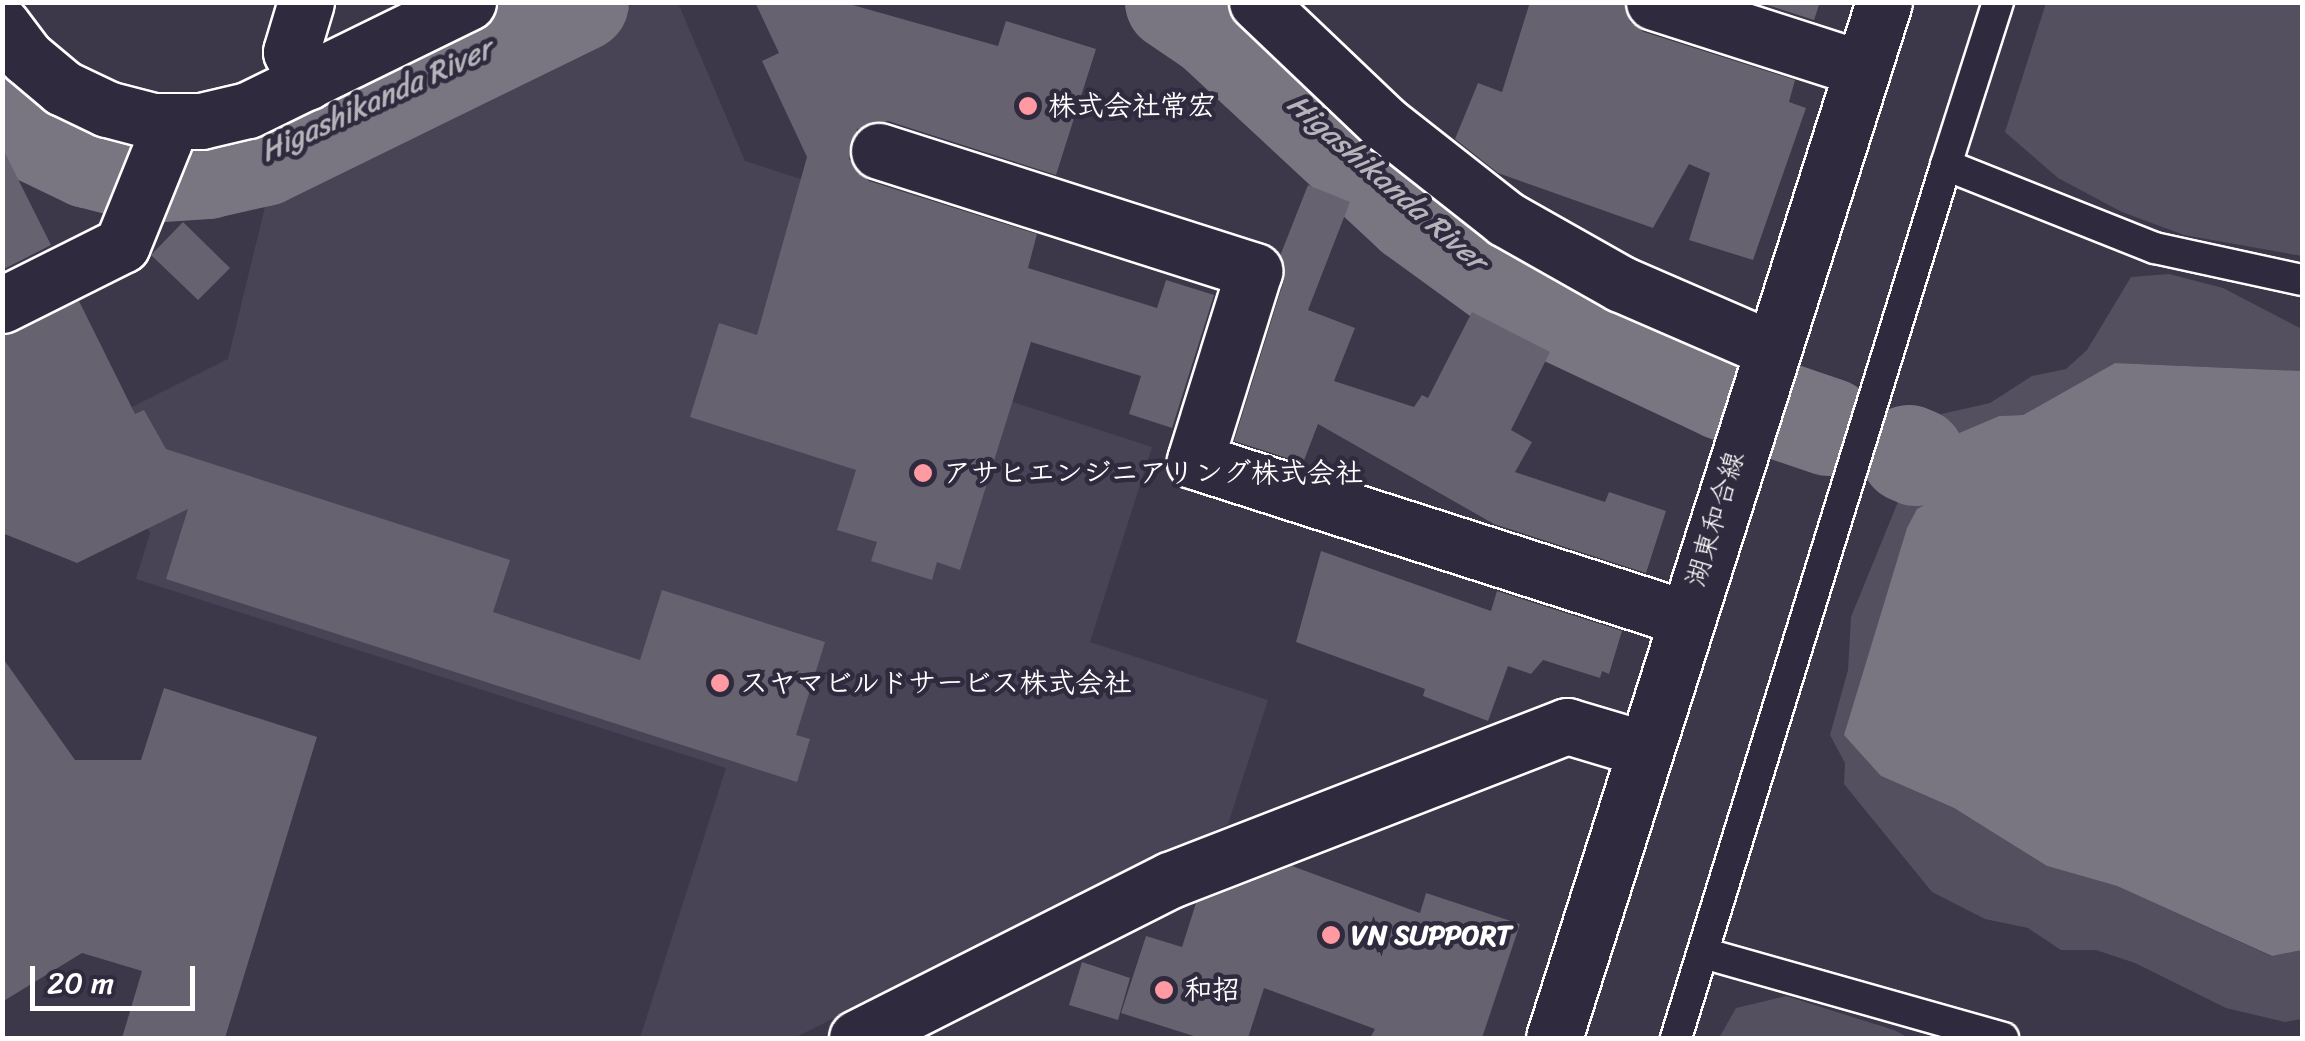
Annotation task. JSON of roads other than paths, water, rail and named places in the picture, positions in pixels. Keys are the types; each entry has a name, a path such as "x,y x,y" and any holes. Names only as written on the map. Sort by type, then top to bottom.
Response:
{"street":[{"path":"306,2 292,52 307,82"},
{"path":"2,24 26,57 63,88 164,131 248,110 468,2"},
{"path":"1257,2 1384,122 1506,219 1621,284 1768,357"},
{"path":"1654,2 1863,69"},
{"name":"湖東和合線","path":"1554,1038 1743,428 1884,2"},
{"path":"2,305 122,245 164,131"},
{"path":"879,151 1254,271 1195,461 1685,618"},
{"path":"857,1038 1170,880 1567,726 1644,750"}],"lane":[{"path":"1676,1038 1998,2"},
{"path":"1946,165 2155,248 2302,280"},
{"path":"1703,952 1995,1037"}],"waterway":[{"name":"Higashikanda River","path":"2,106 34,133 88,159 147,174 207,170 264,157 580,2"},
{"name":"Higashikanda River","path":"1174,2 1214,29 1413,214 1534,302 1723,391 1829,427"},
{"path":"1909,454 1916,457"}],"place":[{"name":"株式会社常宏","path":"1028,106"},
{"name":"アサヒエンジニアリング株式会社","path":"923,473"},
{"name":"スヤマビルドサービス株式会社","path":"720,683"},
{"name":"VN SUPPORT","path":"1331,935"},
{"name":"和招","path":"1164,990"}]}
